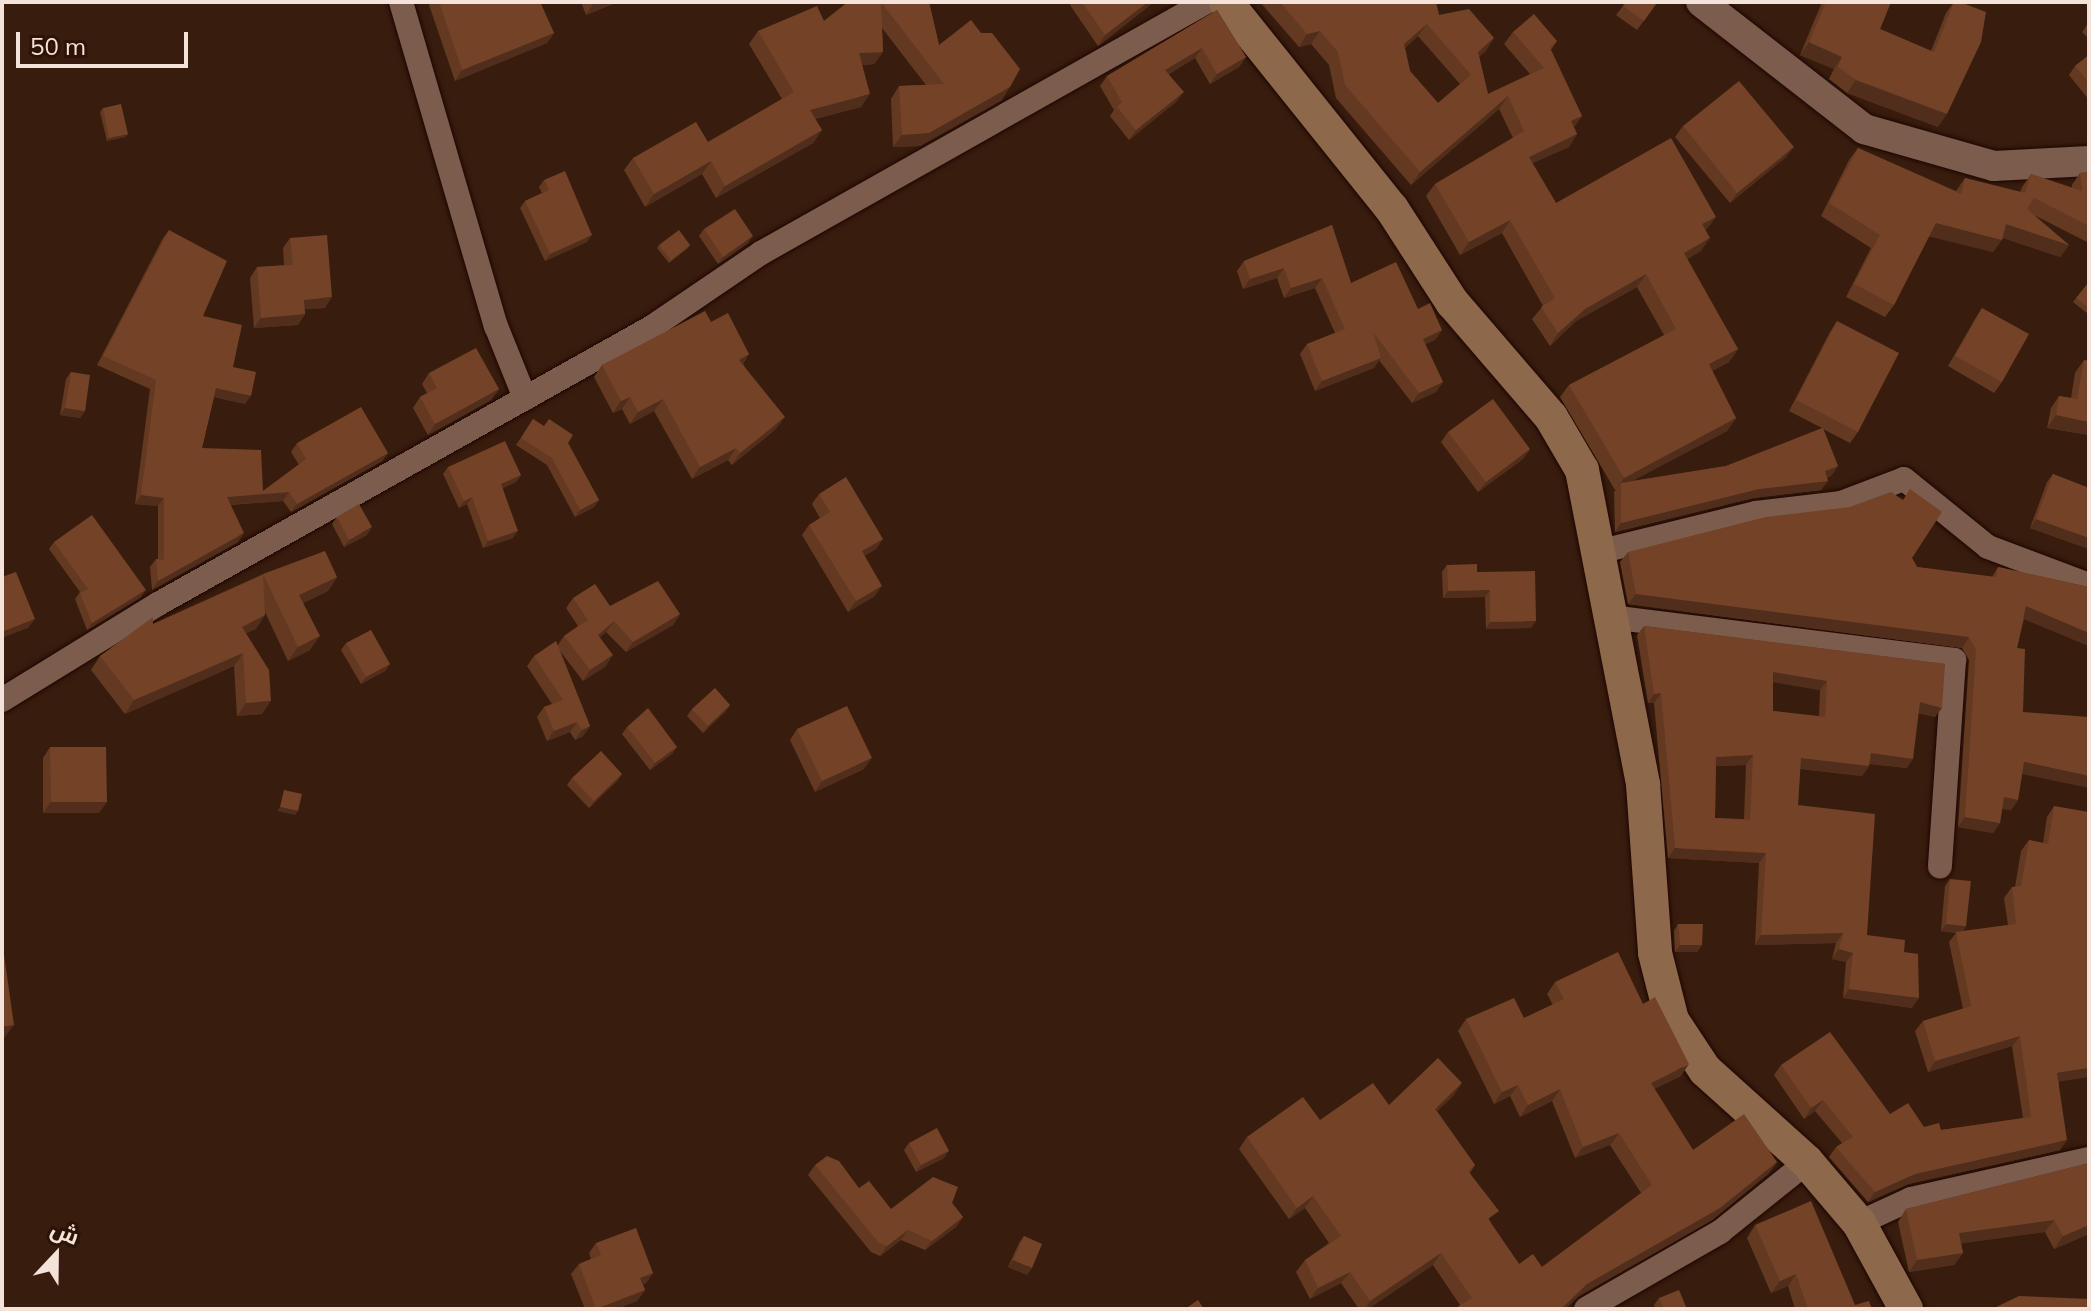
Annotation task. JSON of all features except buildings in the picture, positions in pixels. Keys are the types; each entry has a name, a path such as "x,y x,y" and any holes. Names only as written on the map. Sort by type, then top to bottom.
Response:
{"main road":[{"path":"1223,3 1392,209 1452,302 1551,417 1582,470 1643,784 1655,953 1672,1020 1705,1070 1807,1162 1859,1223 1906,1309"}],"street":[{"path":"401,2 496,326 525,398"},
{"path":"1701,2 1864,129 1994,166 2089,161"},
{"path":"2,700 652,327 761,253 1223,3"},
{"path":"1598,552 1756,513 1841,503 1904,479 1988,547 2089,585"},
{"path":"1610,617 1954,660 1940,867"},
{"path":"1859,1223 1911,1199 2089,1159"},
{"path":"1586,1309 1720,1232 1807,1162"}]}
